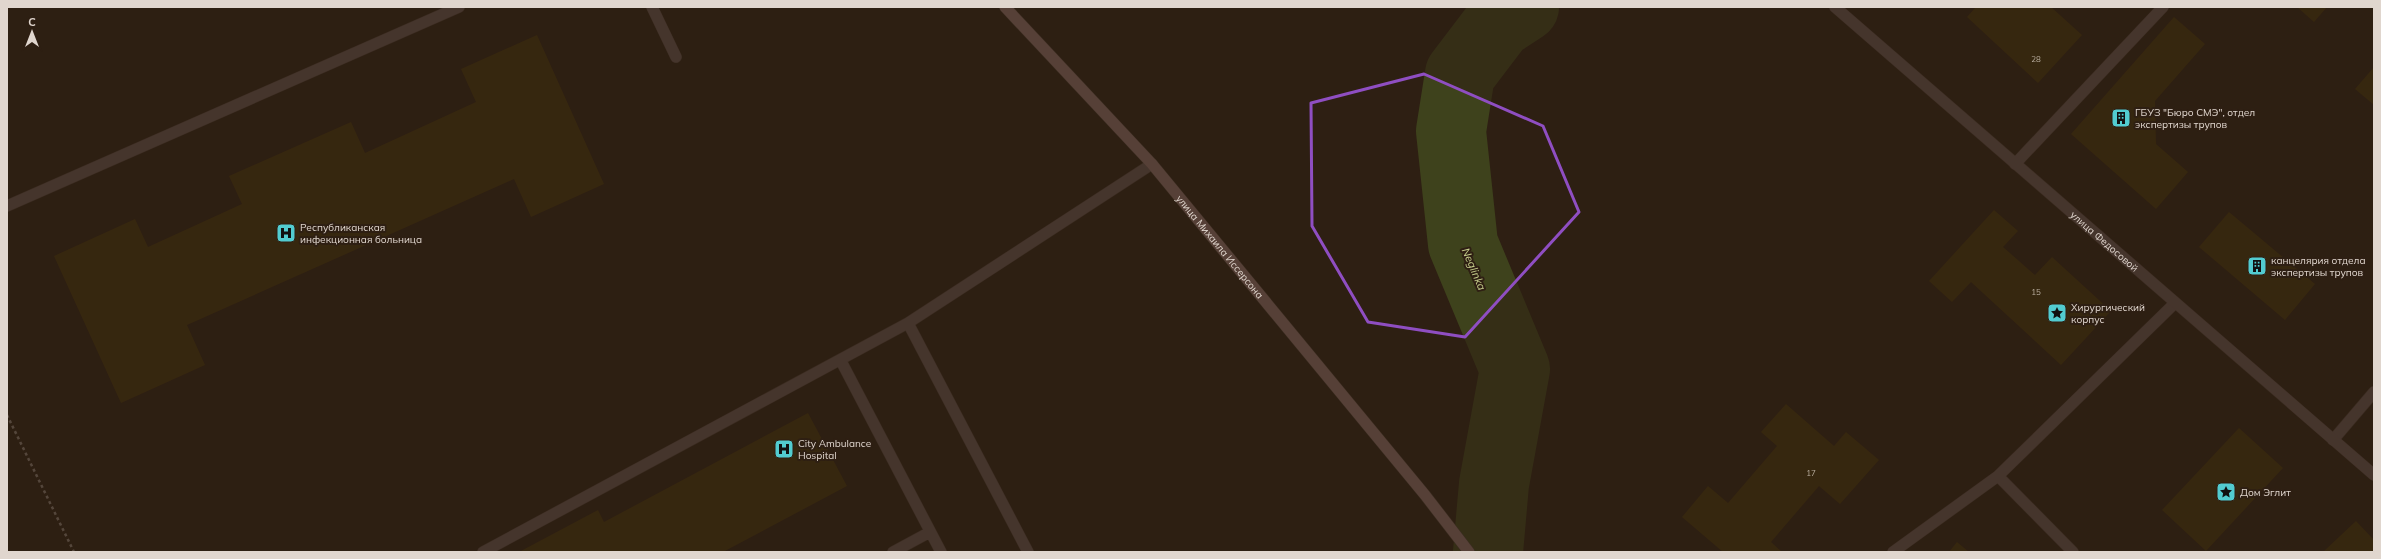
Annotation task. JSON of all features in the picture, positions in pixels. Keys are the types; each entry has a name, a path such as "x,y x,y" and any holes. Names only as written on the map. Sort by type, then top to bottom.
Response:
{"main road":[{"name":"улица Михаила Иссерсона","path":"1005,7 1152,164 1425,495 1469,552"}],"street":[{"path":"7,206 459,7"},
{"path":"652,7 676,57"},
{"name":"улица Федосовой","path":"1835,7 2174,304 2374,475"},
{"path":"2015,164 2164,7"},
{"path":"483,552 908,323 1152,164"},
{"path":"1893,552 1998,476 2174,304"},
{"path":"908,323 1028,552"},
{"path":"840,361 941,552"},
{"path":"2333,440 2374,392"},
{"path":"1998,476 2073,552"},
{"path":"893,552 930,532"}],"path":[{"path":"7,415 74,552"}],"highlighted area":[{"path":"1424,74 1543,126 1579,212 1465,337 1368,322 1312,226 1311,103"}],"building":[{"path":"1976,7 2051,7 2082,35 2038,83 1967,17"},
{"path":"2297,7 2327,7 2314,22"},
{"name":"ГБУЗ \"Бюро СМЭ\", отдел экспертизы трупов","path":"2174,17 2205,44 2155,101 2156,144 2188,172 2156,209 2071,134"},
{"name":"Республиканская инфекционная больница","path":"537,35 604,184 531,217 514,179 187,325 205,365 121,403 54,256 135,219 148,247 242,204 229,176 351,122 365,153 476,102 461,69"},
{"path":"2374,67 2374,105 2355,89"},
{"path":"1994,210 2018,231 2003,247 2035,275 2052,257 2111,311 2061,365 1971,282 1952,302 1929,281"},
{"name":"канцелярия отдела экспертизы трупов","path":"2229,212 2315,284 2285,320 2199,247"},
{"path":"1786,404 1834,446 1846,432 1879,460 1840,504 1819,486 1771,542 1782,552 1723,552 1682,517 1708,486 1728,503 1777,446 1761,432"},
{"name":"City Ambulance Hospital","path":"808,413 847,486 723,552 519,552 598,510 604,522"},
{"path":"2239,428 2283,468 2206,551 2162,510"},
{"path":"2356,521 2374,540 2374,552 2323,552"},
{"path":"1957,542 1969,552 1949,552"}],"waterway":[{"name":"Neglinka","path":"1488,552 1494,484 1515,369 1463,244 1451,131 1460,74 1498,24 1524,7"}],"place":[{"name":"ГБУЗ \"Бюро СМЭ\", отдел экспертизы трупов","path":"2121,118"},
{"name":"Республиканская инфекционная больница","path":"286,233"},
{"name":"канцелярия отдела экспертизы трупов","path":"2257,266"},
{"name":"Хирургический корпус","path":"2057,313"},
{"name":"City Ambulance Hospital","path":"784,449"},
{"name":"Дом Эглит","path":"2226,492"}]}
